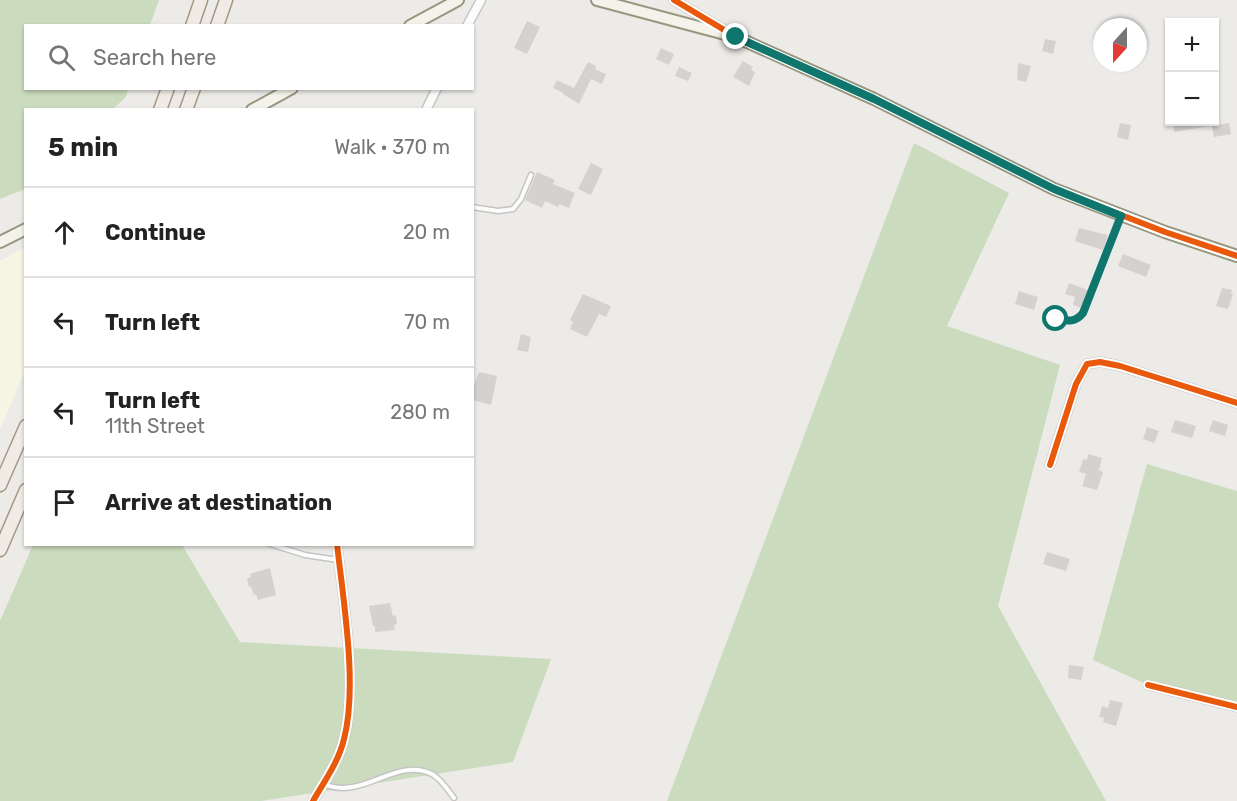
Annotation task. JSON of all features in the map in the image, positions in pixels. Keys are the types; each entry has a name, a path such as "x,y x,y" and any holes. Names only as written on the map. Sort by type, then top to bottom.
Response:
{"main road":[{"path":"193,24 201,0"},
{"path":"218,24 226,0"},
{"path":"414,24 458,0"},
{"path":"597,0 736,37 874,99 1054,189 1121,216 1237,256"},
{"path":"161,108 167,90"},
{"path":"256,108 288,90"},
{"path":"0,242 24,230"},
{"path":"0,485 24,431"},
{"path":"0,550 24,495"}],"street":[{"path":"468,24 481,0"},
{"path":"674,0 736,37"},
{"path":"427,108 436,90"},
{"path":"1050,465 1076,384 1087,364 1100,362 1120,366 1237,403"},
{"path":"313,801 344,739 348,704 347,649 337,546"},
{"path":"1148,685 1237,707"}],"lane":[{"path":"474,207 498,211 513,209 522,200 531,175"},
{"path":"1056,319 1072,321 1079,319 1083,313 1121,216"},
{"path":"276,546 305,555 339,560"},
{"path":"324,783 333,788 350,789 376,782 397,772 422,772 436,777 454,798"}],"shaded area":[{"path":"24,248 24,373 0,429 0,261"}],"green space":[{"path":"0,0 159,0 150,24 24,24 24,90 128,90 126,97 114,108 24,108 24,189 0,199"},
{"path":"914,143 1009,193 947,326 1060,365 998,606 1106,801 667,801"},
{"path":"1147,464 1237,491 1237,705 1148,685 1093,660"},
{"path":"33,546 183,546 240,642 551,659 513,762 261,801 0,801 0,621"}],"building":[{"path":"527,21 540,27 527,54 514,48"},
{"path":"1045,39 1056,41 1053,54 1042,51"},
{"path":"661,48 674,54 669,65 656,59"},
{"path":"743,61 753,67 751,70 755,72 749,86 733,77"},
{"path":"588,62 596,66 595,69 606,74 602,84 591,79 579,104 553,88 557,80 574,88"},
{"path":"1018,63 1031,66 1026,82 1017,80"},
{"path":"679,67 692,73 688,81 675,76"},
{"path":"1120,123 1131,125 1128,140 1117,137"},
{"path":"1229,123 1231,134 1214,137 1212,126"},
{"path":"1173,126 1209,126 1174,132"},
{"path":"591,163 603,169 591,195 578,189"},
{"path":"537,172 555,180 553,184 575,193 569,208 559,204 558,207 545,201 542,208 525,200"},
{"path":"1079,228 1108,235 1103,250 1075,241"},
{"path":"1123,254 1151,265 1146,277 1118,266"},
{"path":"1069,283 1088,290 1081,308 1073,305 1075,297 1065,294"},
{"path":"1222,288 1232,290 1231,294 1233,294 1228,309 1216,306"},
{"path":"1019,291 1038,297 1034,310 1015,304"},
{"path":"583,294 611,306 606,317 599,314 587,337 570,329 573,322 570,320"},
{"path":"521,334 531,337 528,352 517,350"},
{"path":"479,372 497,376 491,405 474,401 474,386"},
{"path":"1175,420 1196,426 1192,438 1171,432"},
{"path":"1213,420 1228,425 1225,436 1209,431"},
{"path":"1147,427 1159,431 1154,443 1143,439"},
{"path":"1088,454 1102,458 1099,470 1103,472 1097,490 1082,486 1086,474 1079,472 1083,459 1087,460"},
{"path":"1047,552 1070,559 1066,571 1043,564"},
{"path":"270,568 276,595 258,600 249,587 247,578 251,577 250,574"},
{"path":"390,603 393,616 396,615 395,630 375,632 369,606"},
{"path":"1069,665 1084,667 1081,680 1068,678"},
{"path":"1110,700 1123,703 1116,726 1103,722 1104,718 1099,717 1102,706 1108,708"}],"cycle path":[{"path":"674,0 736,37 874,99 1054,189 1165,232 1237,256"},
{"path":"1050,465 1076,384 1087,364 1100,362 1120,366 1237,403"},
{"path":"313,801 339,755 348,718 350,669 337,546"},
{"path":"1148,685 1237,707"}],"route":[{"path":"736,37 874,99 1054,189 1121,216 1083,313 1079,319 1072,321 1056,319"}]}
